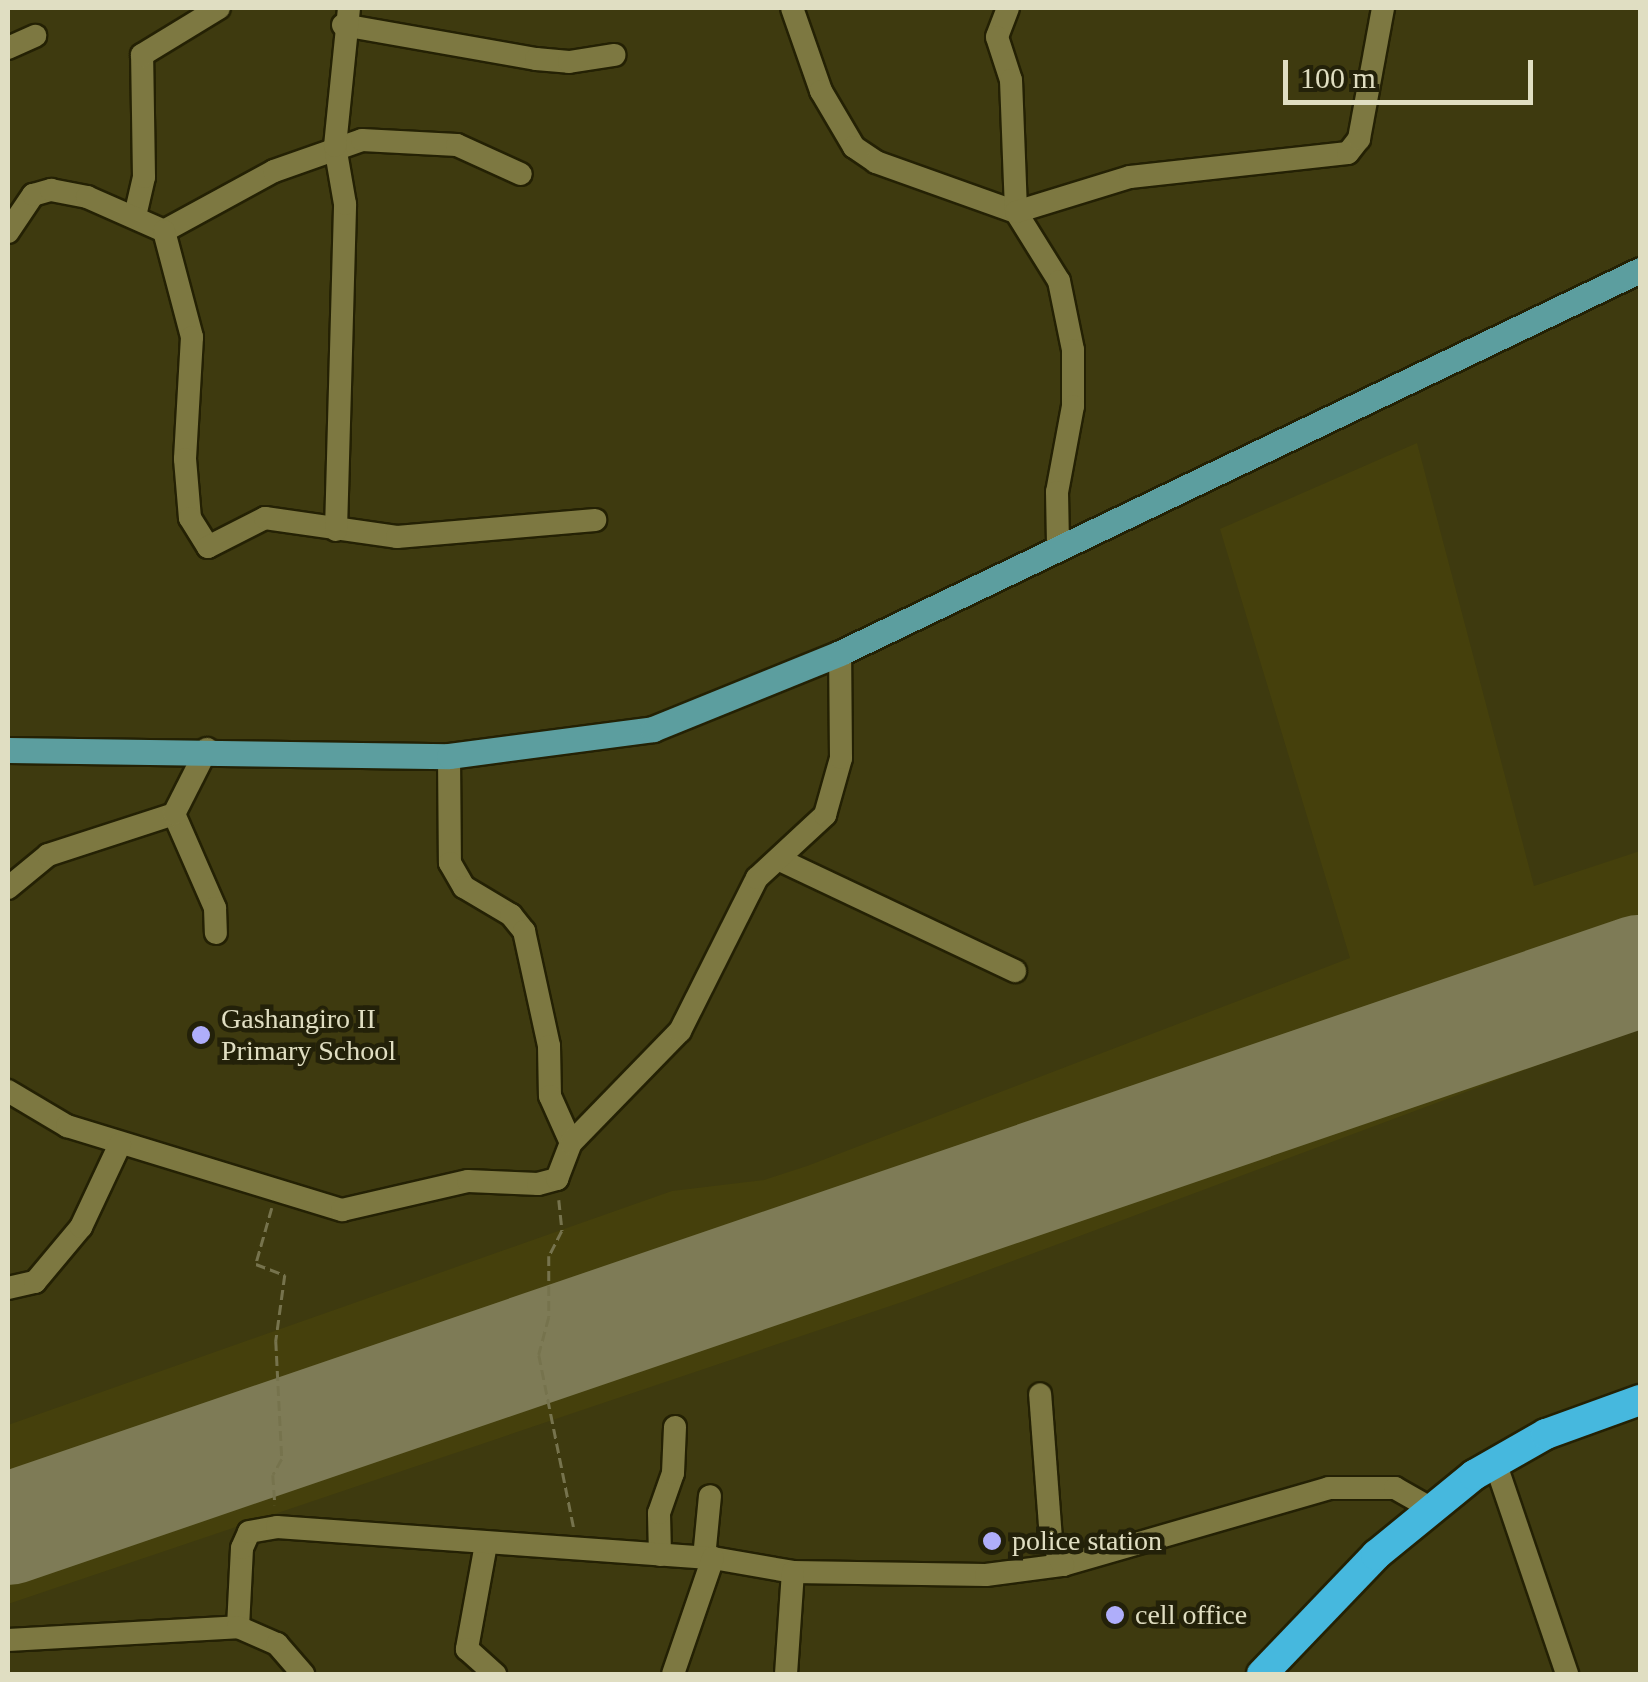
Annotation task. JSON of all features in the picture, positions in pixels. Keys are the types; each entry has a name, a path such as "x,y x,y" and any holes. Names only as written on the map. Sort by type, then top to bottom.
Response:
{"highway":[{"path":"1262,1674 1430,1508 1495,1462 1546,1434 1640,1400"}],"main road":[{"path":"8,750 449,756 617,738 840,653 1640,270"}],"street":[{"path":"136,216 144,177 142,55 219,8"},
{"path":"792,8 821,91 854,147 876,162 1016,212 1130,178 1348,153 1359,139 1384,8"},
{"path":"1008,8 996,37 1011,80 1016,212 1060,281 1073,350 1073,406 1057,492 1058,546"},
{"path":"336,530 344,204 335,146 346,16 411,32 449,48 569,62 614,54"},
{"path":"8,48 35,36"},
{"path":"164,231 274,171 335,146 362,140 457,146 520,174"},
{"path":"8,232 33,194 51,190 136,216 164,231 192,337 184,459 190,518 208,548 234,540 265,518 397,537 595,520"},
{"path":"8,1091 67,1126 276,1192 357,1210 468,1181 538,1184 557,1178 571,1143 680,1030 757,878 825,814 834,792 842,740 840,653"},
{"path":"8,888 48,855 174,814 207,750"},
{"path":"449,756 450,863 464,887 511,916 524,932 548,1046 550,1096 571,1143"},
{"path":"174,814 216,908 216,933"},
{"path":"780,860 1015,971"},
{"path":"8,1288 35,1282 81,1227 120,1144"},
{"path":"1040,1394 1050,1539 1063,1565"},
{"path":"660,1555 660,1514 673,1472 676,1427"},
{"path":"1495,1462 1567,1674"},
{"path":"238,1627 242,1548 249,1532 276,1526 708,1558 794,1572 986,1575 1063,1565 1329,1488 1395,1488 1430,1508"},
{"path":"673,1674 708,1558 710,1496"},
{"path":"486,1544 467,1649 495,1674"},
{"path":"786,1674 794,1572"},
{"path":"8,1640 238,1627 277,1644 303,1674"}],"path":[{"path":"557,1178 562,1231 549,1256 550,1317 539,1355 576,1514 572,1549"},
{"path":"276,1192 256,1264 285,1275 276,1342 282,1458 273,1476 276,1526"}],"shaded area":[{"path":"1417,443 1534,886 1640,851 1640,1027 908,1300 8,1604 8,1425 672,1191 764,1180 807,1166 1350,958 1220,529"}],"runway":[{"path":"8,1529 1640,971"}],"place":[{"name":"Gashangiro II Primary School","path":"201,1035"},
{"name":"police station","path":"992,1541"},
{"name":"cell office","path":"1115,1615"}]}
